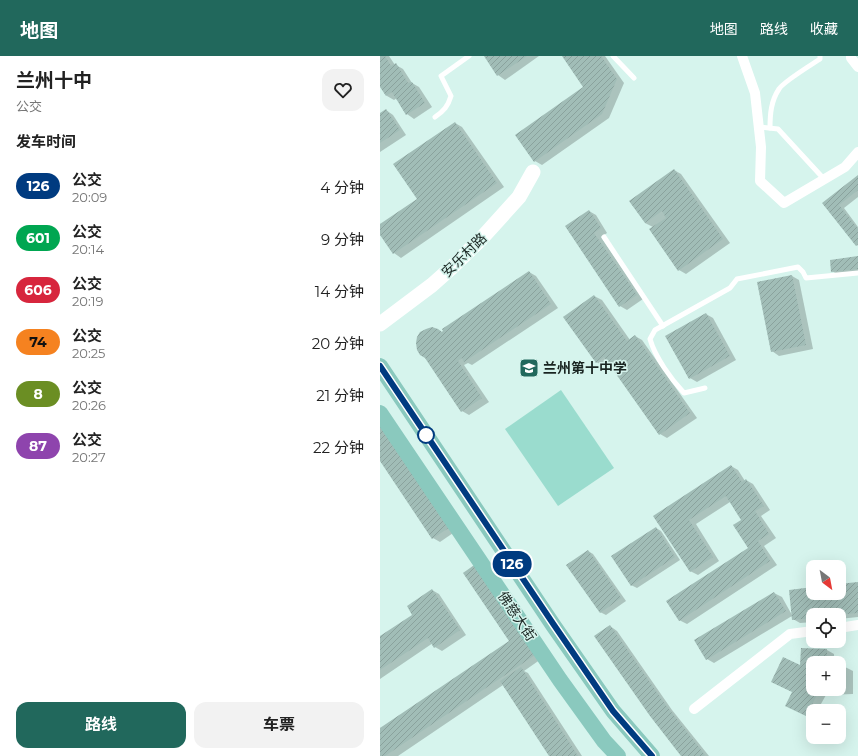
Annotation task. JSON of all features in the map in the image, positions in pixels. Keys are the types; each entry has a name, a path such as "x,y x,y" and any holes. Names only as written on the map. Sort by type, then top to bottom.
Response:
{"main road":[{"name":"佛慈大街","path":"380,366 549,619 609,705 652,756"},
{"name":"佛慈大街","path":"380,413 560,680 604,741 618,756"}],"street":[{"path":"742,56 755,93 762,147 760,181 784,203 845,167 858,152"},
{"path":"851,56 850,58 858,67"},
{"name":"安乐村路","path":"380,324 441,277 481,239 519,197 533,172"},
{"path":"846,627 858,625"},
{"path":"694,709 790,634 806,632"}],"lane":[{"path":"435,117 448,106 451,96 441,76 469,56"},
{"path":"613,56 634,78"},
{"path":"770,128 770,115 773,100 779,87 820,59 820,56"},
{"path":"759,127 778,129 824,179"},
{"path":"604,237 663,326"},
{"path":"705,388 684,393 653,350 650,339 656,330 730,288 737,279 798,267 806,278 858,273"}],"green space":[{"path":"561,390 614,468 558,506 505,429"}],"building":[{"path":"380,56 385,56 391,66 396,63 408,83 412,82 425,103 406,115 392,92 386,96 380,87"},
{"path":"484,56 527,56 497,76"},
{"path":"562,56 601,56 617,79 602,114 534,162 515,135 583,87"},
{"path":"386,109 400,130 380,143 380,113"},
{"path":"455,122 497,183 393,254 380,235 380,224 417,199 393,164"},
{"path":"674,169 723,239 678,271 649,229 666,218 662,211 645,223 629,201"},
{"path":"858,175 858,190 839,205 858,229 858,244 856,246 822,203"},
{"path":"589,210 601,228 594,233 637,295 619,307 565,226"},
{"path":"858,256 858,269 831,272 830,260"},
{"path":"529,271 551,304 464,362 462,358 458,361 482,398 461,412 425,358 420,355 417,350 417,337 420,332 432,327 442,332 442,329"},
{"path":"792,275 806,345 771,352 757,282"},
{"path":"594,295 627,341 635,335 690,413 659,435 604,357 596,363 563,317"},
{"path":"706,313 730,356 689,379 665,336"},
{"path":"380,424 450,527 432,539 380,461"},
{"path":"731,465 742,482 746,479 764,506 755,511 769,534 758,541 770,561 679,621 666,601 748,548 733,525 741,520 726,496 689,520 713,557 690,572 653,516"},
{"path":"656,527 675,557 631,586 611,556"},
{"path":"588,550 621,598 600,613 566,565"},
{"path":"477,563 538,653 385,756 380,756 380,728 509,641 463,573"},
{"path":"858,582 858,613 846,614 846,608 806,608 806,619 792,620 789,590 806,588 806,600 846,600 846,583"},
{"path":"432,589 460,630 434,648 428,638 380,670 380,636 412,615 407,606"},
{"path":"774,592 786,611 706,660 694,640"},
{"path":"610,625 665,704 705,755 681,756 650,716 594,636"},
{"path":"801,648 827,649 827,656 806,656 806,696 816,696 812,704 806,704 806,716 785,706 792,692 771,682 783,657 800,665"},
{"path":"521,667 578,756 549,756 500,681"}],"bus line":[{"name":"126","path":"380,366 613,711 652,756"}],"place":[{"name":"兰州第十中学","path":"529,368"}]}
